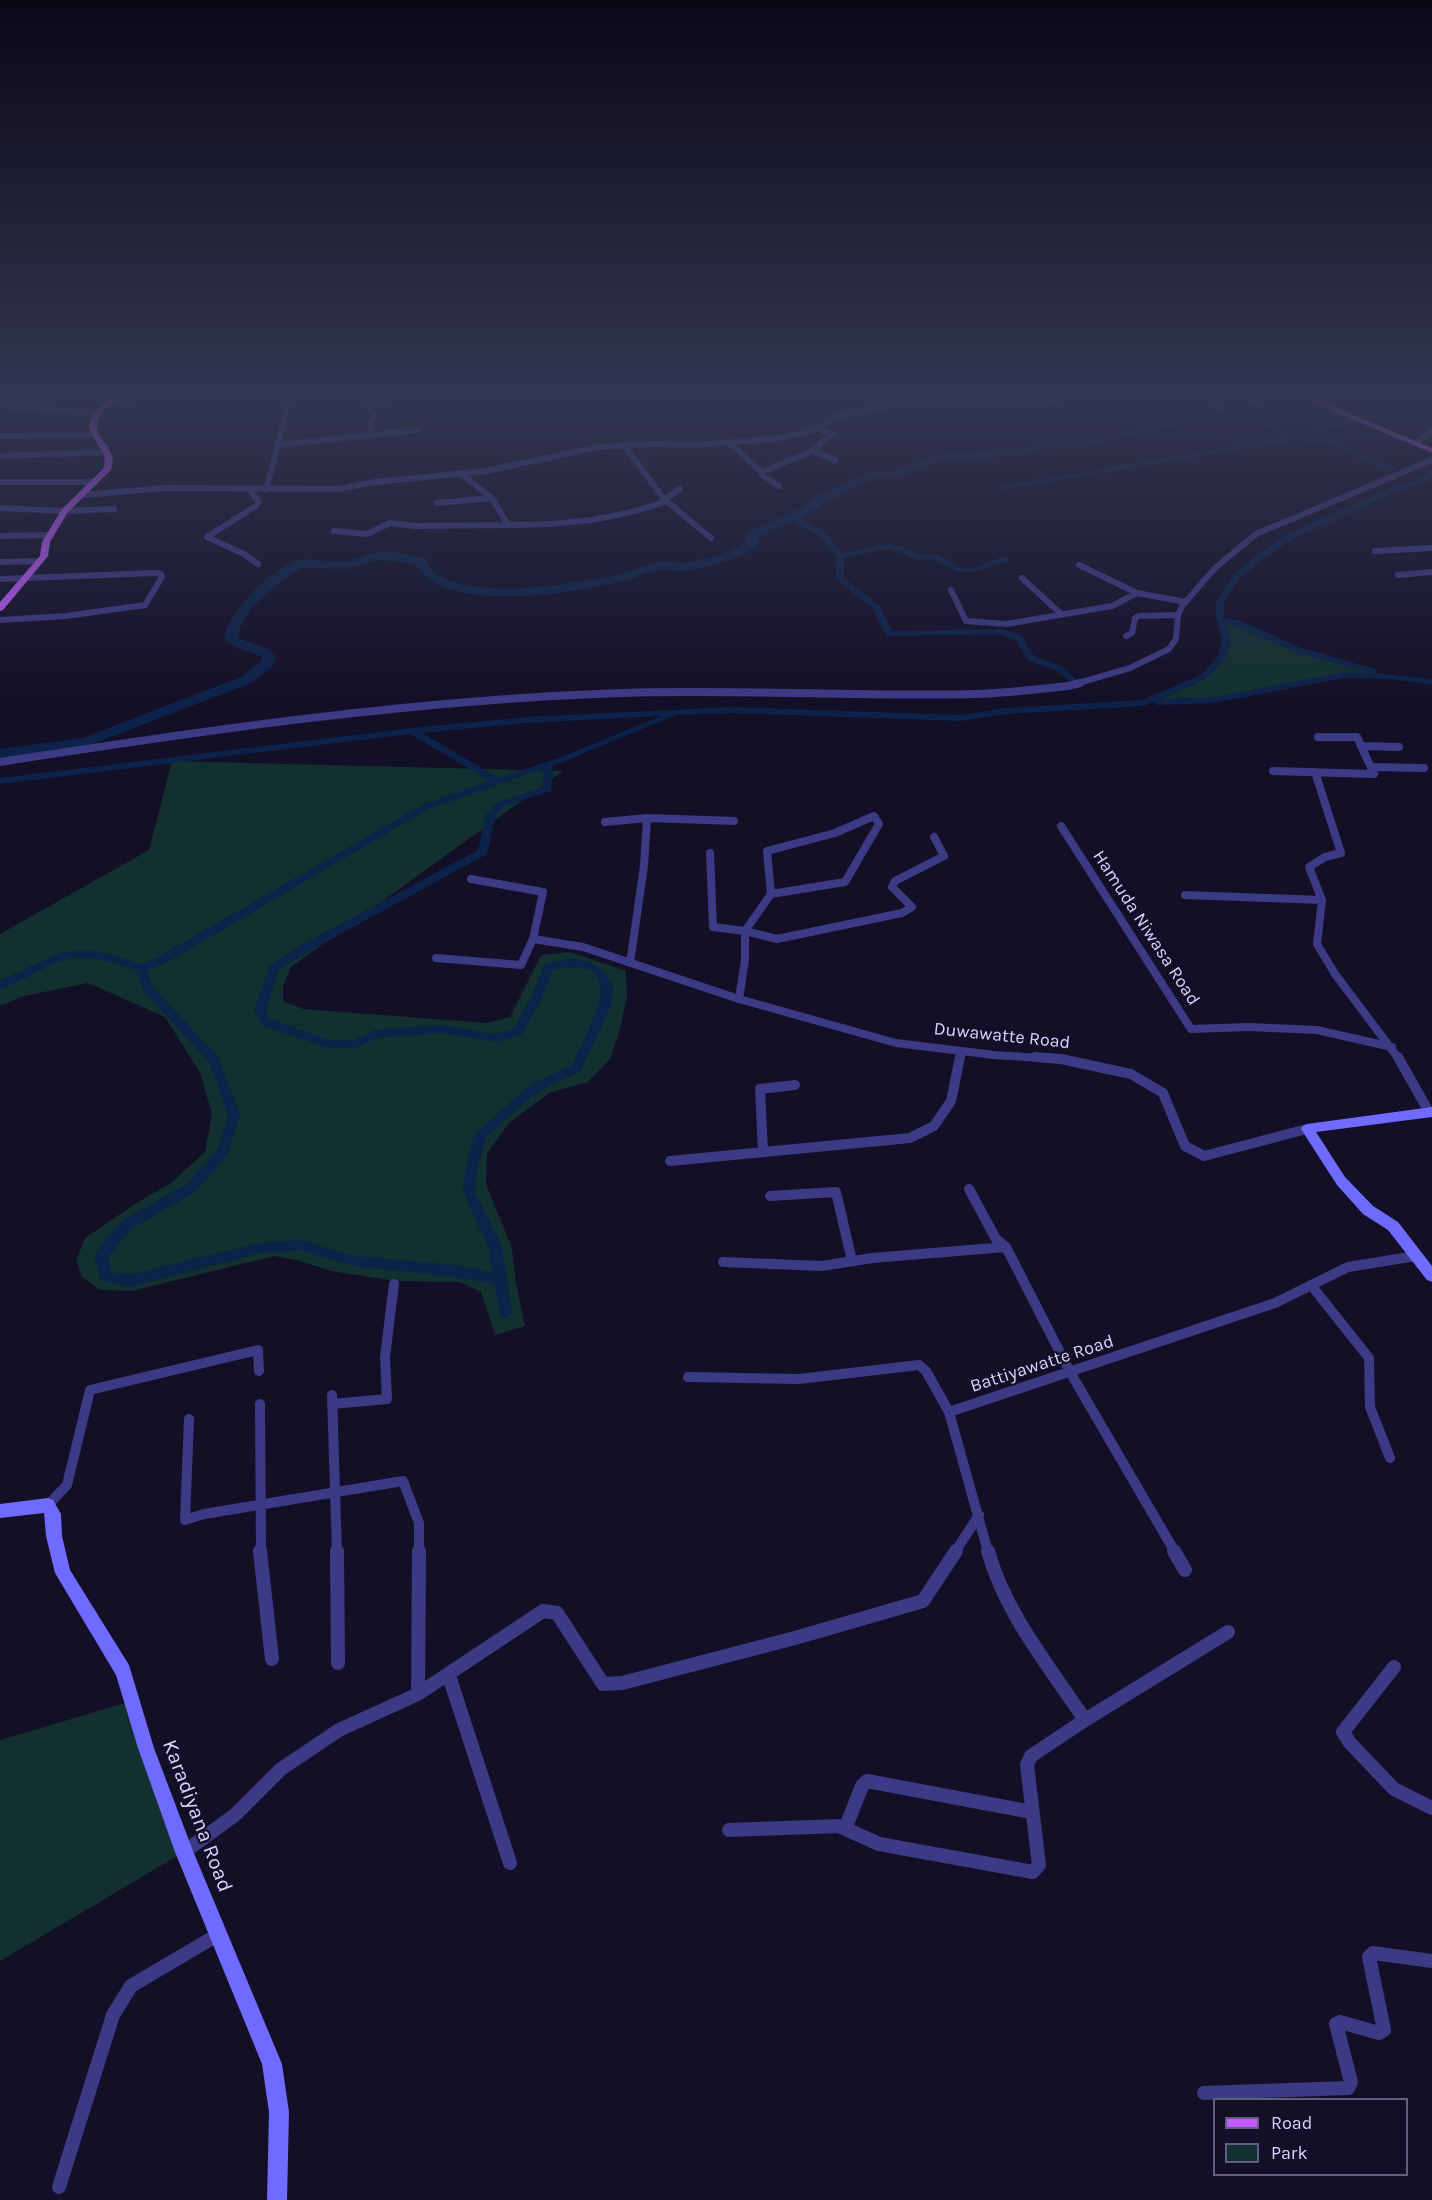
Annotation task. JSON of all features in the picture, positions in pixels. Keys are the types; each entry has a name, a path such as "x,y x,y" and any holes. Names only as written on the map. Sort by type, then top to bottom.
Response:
{"main road":[{"path":"0,608 44,556 46,542 65,511 76,501"}],"street":[{"path":"258,501 256,506 207,537 244,554 258,564"},
{"path":"437,502 455,501"},
{"path":"494,501 508,525"},
{"path":"334,531 367,534 390,524 415,526 585,523 664,501"},
{"path":"667,501 711,538"},
{"path":"0,762 191,733 345,714 497,700 620,693 717,691 978,694 1068,686 1130,668 1169,649 1176,639 1178,615 1215,568 1256,534 1335,501"},
{"path":"0,508 65,511 114,509"},
{"path":"0,536 51,535"},
{"path":"1375,551 1432,548"},
{"path":"0,562 40,561"},
{"path":"1079,565 1137,592 1186,602"},
{"path":"1398,575 1432,572"},
{"path":"0,579 155,573 161,574 162,577 145,605 66,616 0,620"},
{"path":"1022,578 1061,614"},
{"path":"951,590 966,621 1006,624 1112,606 1137,592"},
{"path":"1126,636 1132,633 1135,618 1139,616 1178,615"},
{"path":"1273,771 1374,774 1357,737 1318,736"},
{"path":"1361,746 1400,747"},
{"path":"1371,767 1424,768"},
{"path":"1315,772 1341,853 1325,857 1309,867 1322,900 1317,944 1335,974 1392,1047 1430,1112"},
{"path":"740,999 745,960 745,931 771,894 767,851 835,833 874,816 879,824 845,882 771,894"},
{"path":"630,963 644,867 647,818"},
{"path":"605,822 647,818 734,821"},
{"name":"Hamuda Niwasa Road","path":"1061,826 1191,1029 1248,1027 1317,1030 1392,1047"},
{"path":"710,853 713,927 745,931 777,939 902,914 912,907 892,887 895,882 944,856 934,837"},
{"path":"436,958 521,965 533,939 543,892 471,879"},
{"path":"1185,895 1322,900"},
{"name":"Duwawatte Road","path":"533,939 583,946 740,999 896,1042 961,1051 1061,1059 1131,1074 1163,1093 1185,1146 1204,1156 1307,1129 1430,1112"},
{"path":"670,1161 910,1138 934,1126 951,1101 961,1051"},
{"path":"764,1152 760,1089 795,1085"},
{"path":"1307,1129 1341,1181 1368,1210 1393,1226 1432,1276"},
{"path":"969,1189 996,1239 1006,1247 1070,1372 1185,1570"},
{"path":"770,1196 836,1192 852,1261"},
{"path":"723,1262 822,1266 852,1261 1006,1247"},
{"name":"Battiyawatte Road","path":"949,1412 1275,1303 1348,1267 1416,1256"},
{"path":"338,1663 337,1491 332,1399 387,1399 385,1357 394,1284"},
{"path":"1311,1285 1369,1358 1370,1407 1390,1458"},
{"path":"0,1511 48,1505 67,1485 90,1390 258,1350 259,1371"},
{"path":"688,1377 799,1379 919,1365 926,1371 949,1412 996,1580 1010,1607 1085,1719"},
{"path":"260,1404 258,1505 272,1659"},
{"path":"189,1419 185,1520 204,1514 403,1481 419,1523 418,1694"},
{"name":"Karadiyana Road","path":"48,1505 53,1514 54,1536 63,1573 123,1671 146,1748 184,1852 272,2064 279,2112 277,2200"},
{"path":"184,1852 235,1815 281,1769 339,1730 418,1694 449,1676 543,1611 557,1612 597,1676 603,1684 611,1685 795,1638 922,1601 979,1515"},
{"path":"729,1830 839,1826 879,1844 1033,1872 1039,1865 1027,1780 1027,1765 1031,1756 1085,1719 1228,1632"},
{"path":"1394,1667 1343,1732 1350,1743 1394,1789 1432,1808"},
{"path":"449,1676 510,1863"},
{"path":"845,1829 862,1786 867,1781 1032,1812"},
{"path":"59,2187 113,2015 131,1986 219,1934"},
{"path":"1204,2093 1348,2088 1351,2082 1336,2024 1340,2022 1379,2033 1384,2030 1369,1957 1373,1953 1432,1961"}],"green space":[{"path":"1223,620 1295,650 1375,673 1344,673 1214,698 1159,700 1204,678 1223,660 1228,638"},
{"path":"172,761 563,771 291,967 283,986 283,1001 303,1009 487,1023 510,1017 541,955 570,952 626,971 627,997 619,1033 610,1059 588,1082 549,1093 509,1123 487,1154 486,1184 512,1248 516,1283 525,1326 495,1335 481,1292 459,1282 396,1281 331,1271 297,1260 274,1256 132,1291 100,1290 82,1277 76,1261 85,1238 171,1183 205,1152 212,1114 200,1073 165,1017 88,983 24,996 0,1006 0,934 149,850"},
{"path":"132,1701 184,1852 0,1961 0,1740"}],"waterway":[{"path":"0,754 85,742 246,680 267,664 269,655 231,638 233,626 246,605 289,569 300,564 347,565 378,556 390,556 420,561 431,575 473,590 523,592 574,587 619,578 663,565 688,566 730,554 754,542 750,536 807,510 818,501"},
{"path":"1220,618 1220,602 1236,577 1262,555 1292,536 1369,501"},
{"path":"791,517 822,534 840,556"},
{"path":"840,556 890,545 921,558 934,556 959,570 973,570 1005,559"},
{"path":"840,556 840,579 877,608 889,634 999,631 1019,638 1031,658 1060,669 1074,681"},
{"path":"412,731 526,720 732,710 961,718 1006,711 1144,703 1204,677 1222,657 1226,639 1220,618"},
{"path":"1220,618 1238,623 1296,649 1372,671"},
{"path":"1157,702 1214,700 1344,675 1391,676 1432,682"},
{"path":"498,782 567,758 672,715"},
{"path":"0,781 412,731"},
{"path":"412,731 498,782"},
{"path":"500,1279 495,1246 469,1192 471,1171 480,1135 527,1094 544,1083 576,1069 605,1006 607,985 597,970 575,962 549,967 536,999 518,1031 496,1038 442,1029 374,1034 357,1044 329,1044 266,1022 260,1010 274,968 300,951 483,852 491,814 501,804 548,789 548,765"},
{"path":"141,968 162,960 425,807 498,782"},
{"path":"0,985 63,956 85,954 107,957 141,968"},
{"path":"141,968 149,990 214,1060 234,1114 224,1151 191,1188 126,1225 101,1256 105,1276 129,1281 260,1248 300,1245 354,1261 455,1271 500,1279"},
{"path":"500,1279 505,1312"}]}
